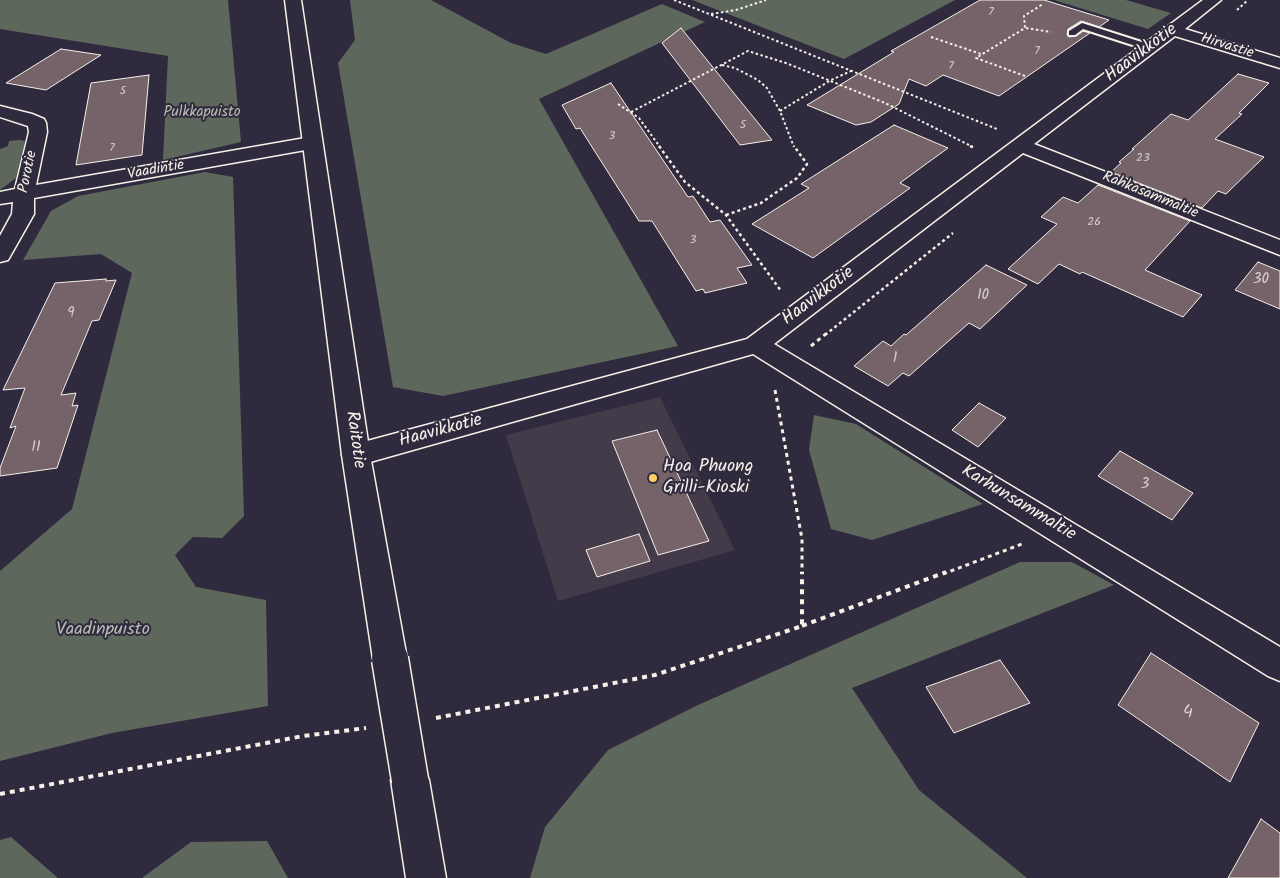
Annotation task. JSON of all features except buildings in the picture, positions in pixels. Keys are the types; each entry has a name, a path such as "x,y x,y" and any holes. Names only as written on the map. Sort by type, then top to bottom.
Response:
{"street":[{"name":"Raitotie","path":"293,0 311,143 356,455 426,878"},
{"name":"Haavikkotie","path":"356,455 756,345 1022,142 1151,48 1213,0"},
{"name":"Hirvastie","path":"1174,30 1280,63"},
{"name":"Porotie","path":"0,111 25,118 37,124 38,132 24,194 22,214 0,255"},
{"name":"Rahkasammaltie","path":"1022,142 1280,248"},
{"name":"Vaadintie","path":"0,198 311,143"},
{"name":"Karhunsammaltie","path":"756,345 1280,665"}],"lane":[{"path":"1072,32 1082,26 1151,48"}],"path":[{"path":"674,0 1022,142"},
{"path":"710,14 736,10 766,0"},
{"path":"1025,76 976,58 1025,28 1024,16 1044,4"},
{"path":"931,37 982,55"},
{"path":"631,112 748,52 831,80 885,103 950,137 1000,159"},
{"path":"722,65 734,68 758,80 767,88 780,111 792,144 807,164 797,178 761,203 726,215"},
{"path":"780,111 831,80 851,71"},
{"path":"618,104 639,118 685,182 726,215 777,288 802,310"},
{"path":"788,364 775,386 802,539 802,626"},
{"path":"469,713 655,675 802,626 1060,529"},
{"path":"0,794 303,736"}],"shaded area":[{"path":"660,397 735,550 558,601 506,435"}],"green space":[{"name":"Pulkkapuisto","path":"0,0 228,0 241,142 163,160 168,56 0,29"},
{"path":"350,0 431,0 511,43 546,54 662,4 705,22 539,99 678,346 443,396 393,387 338,63 355,40"},
{"path":"692,0 955,0 844,59"},
{"path":"1054,0 1126,0 1171,13 1148,29"},
{"path":"9,141 25,141 16,178 0,190 0,149 8,146"},
{"name":"Vaadinpuisto","path":"205,172 233,177 244,516 222,538 193,537 175,555 196,587 266,600 268,706 112,733 0,761 0,571 72,509 132,273 101,254 23,260 51,211 78,196"},
{"path":"814,415 856,424 983,504 872,540 831,529 809,450"},
{"path":"1020,562 1072,562 1114,585 852,688 919,790 1027,878 530,878 545,827 608,750 698,705"},
{"path":"11,837 58,878 0,878 0,840"},
{"path":"267,841 288,878 142,878 191,842"}],"place":[{"name":"Hoa Phuong Grilli-Kioski","path":"653,478"}]}
